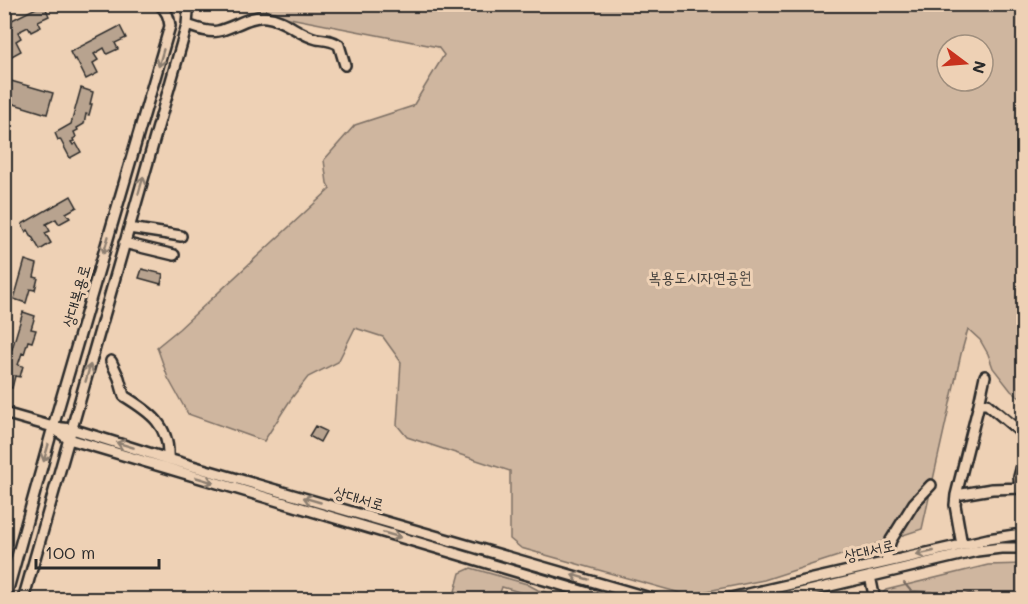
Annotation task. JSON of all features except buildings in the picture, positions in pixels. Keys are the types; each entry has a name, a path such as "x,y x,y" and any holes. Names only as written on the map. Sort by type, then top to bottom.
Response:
{"main road":[{"path":"53,427 70,434"}],"street":[{"name":"상대복용로","path":"5,600 170,26 166,9 159,4"},
{"name":"상대복용로","path":"23,600 187,25 186,4"},
{"path":"187,25 216,32 266,16 279,20 306,35 333,41 339,45 345,65"},
{"path":"129,228 181,237"},
{"path":"124,243 174,255"},
{"path":"111,361 124,396 148,411 164,431 167,439 168,459"},
{"path":"962,545 955,505 956,495 985,376"},
{"path":"979,404 987,404 1023,435"},
{"path":"4,413 53,427"},
{"name":"상대서로","path":"70,434 168,459 657,600"},
{"name":"상대서로","path":"70,434 612,600"},
{"path":"956,495 992,489 1022,488 1019,477 1023,458"},
{"path":"886,562 891,540 914,503 931,485"},
{"name":"상대서로","path":"722,600 988,539 1023,536"},
{"name":"상대서로","path":"771,600 977,551 1023,548"},
{"path":"870,576 875,600"}],"green space":[{"name":"복용도시자연공원","path":"268,5 1023,5 1023,400 1011,391 993,368 980,340 968,329 922,529 764,580 687,595 521,548 510,539 510,471 407,437 397,425 401,362 383,337 355,328 338,362 308,377 264,441 188,414 168,378 157,347 330,189 324,160 355,125 413,106 444,55 438,47 264,13"},
{"path":"1023,564 1023,599 882,599 881,595 886,590 988,565"},
{"path":"471,568 571,599 543,599 502,587 498,599 453,599 460,573"}],"waterway":[{"path":"904,583 911,591 931,592 942,598 957,598 971,593 979,600"}]}
